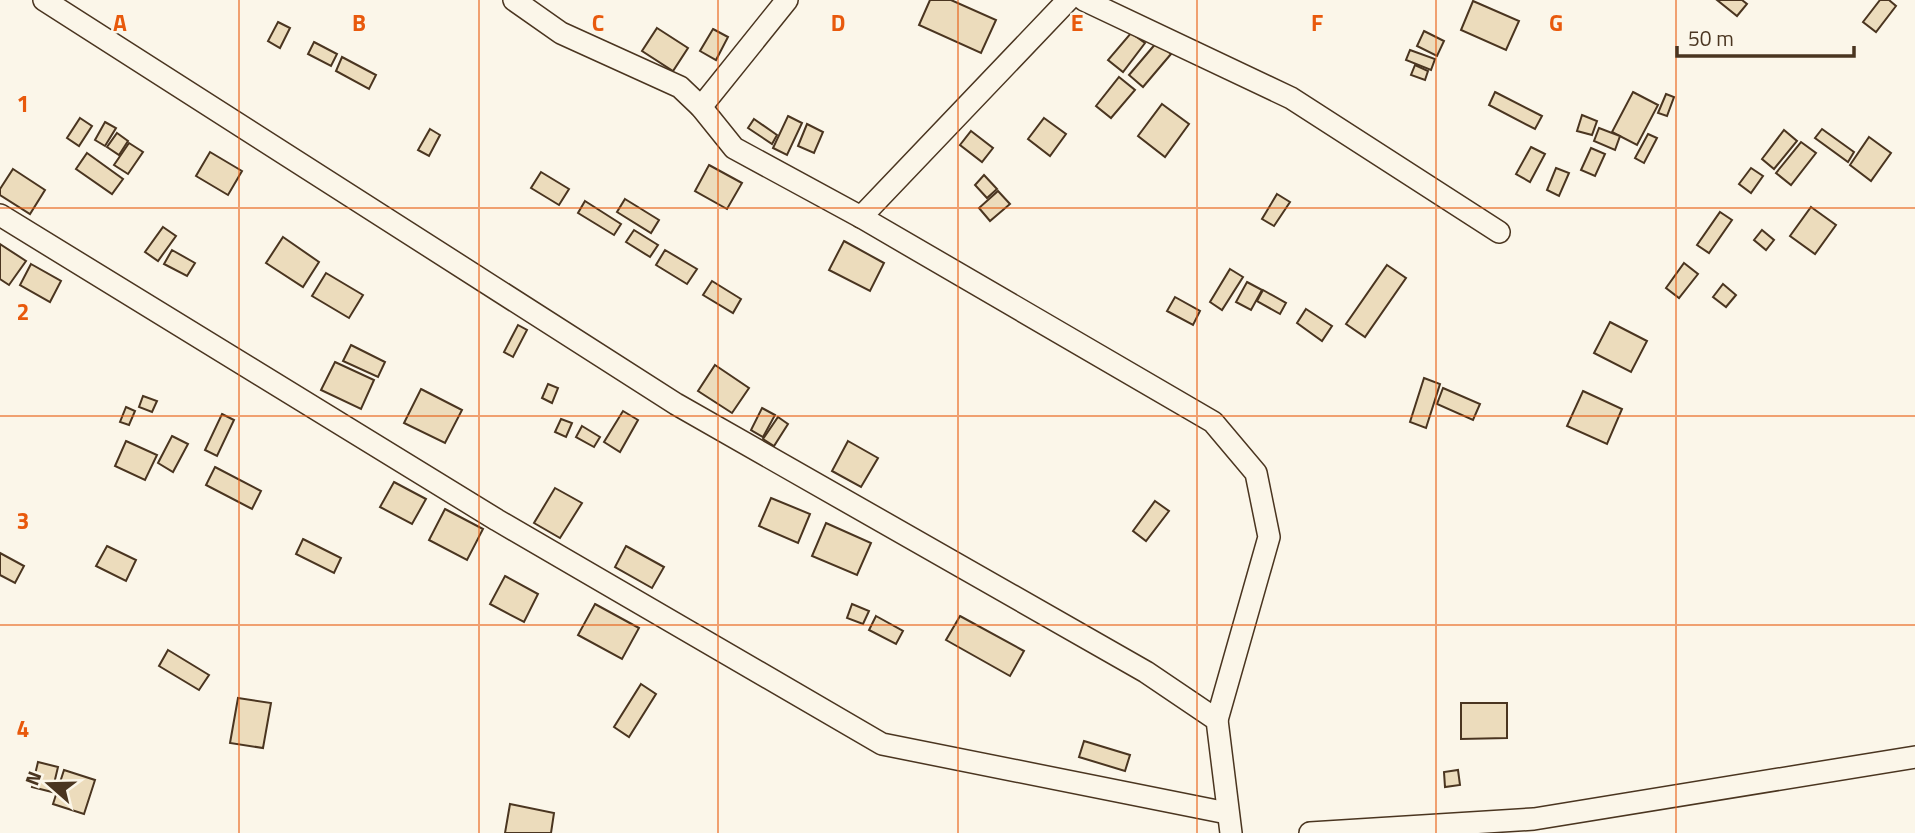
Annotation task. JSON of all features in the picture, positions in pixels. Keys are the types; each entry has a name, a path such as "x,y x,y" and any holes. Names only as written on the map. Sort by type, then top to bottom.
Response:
{"street":[{"path":"44,0 676,404 1146,672 1217,720"},
{"path":"0,215 497,520 882,744 1229,823 1217,720 1269,537 1256,473 1213,422 861,217 734,148 701,107 680,87 561,33 514,0"},
{"path":"701,107 787,0"},
{"path":"861,217 1068,0"},
{"path":"1084,0 1291,98 1499,232"},
{"path":"1310,833 1534,820 1915,757"}],"building":[{"path":"930,0 951,0 996,20 981,53 919,25"},
{"path":"1717,0 1742,0 1747,4 1737,16"},
{"path":"1880,0 1889,0 1896,6 1876,32 1863,22"},
{"path":"1473,1 1519,21 1506,50 1461,30"},
{"path":"278,22 290,28 280,48 268,41"},
{"path":"657,28 688,48 673,71 642,51"},
{"path":"713,29 728,37 716,60 700,51"},
{"path":"1424,31 1444,41 1437,56 1417,46"},
{"path":"1131,33 1145,43 1123,72 1108,60"},
{"path":"314,42 337,54 331,66 308,54"},
{"path":"1157,42 1171,54 1143,87 1129,75"},
{"path":"1410,50 1435,59 1431,70 1406,60"},
{"path":"342,57 376,75 369,89 336,71"},
{"path":"1415,65 1428,71 1425,80 1411,75"},
{"path":"1119,77 1135,90 1111,118 1096,106"},
{"path":"1495,92 1542,116 1535,129 1489,105"},
{"path":"1633,92 1658,105 1637,145 1612,132"},
{"path":"1666,94 1674,97 1667,116 1658,113"},
{"path":"1162,104 1189,124 1165,157 1138,136"},
{"path":"1582,115 1597,121 1592,135 1577,131"},
{"path":"788,116 802,123 787,155 773,148"},
{"path":"80,118 92,126 79,146 67,138"},
{"path":"1044,118 1066,134 1050,156 1028,139"},
{"path":"754,119 777,135 772,144 748,128"},
{"path":"105,122 116,128 105,146 95,140"},
{"path":"807,124 823,132 814,153 798,146"},
{"path":"1599,128 1620,136 1615,150 1594,141"},
{"path":"430,129 440,135 429,156 418,150"},
{"path":"1822,129 1854,152 1848,162 1815,138"},
{"path":"1784,130 1797,141 1774,169 1762,159"},
{"path":"971,131 993,148 982,162 960,145"},
{"path":"117,133 128,141 119,155 107,147"},
{"path":"1648,134 1657,138 1644,163 1635,158"},
{"path":"1869,137 1891,153 1871,181 1850,165"},
{"path":"1801,142 1816,153 1791,185 1776,173"},
{"path":"129,143 143,152 128,174 114,165"},
{"path":"1531,147 1545,154 1530,182 1516,174"},
{"path":"1591,148 1605,154 1595,176 1581,170"},
{"path":"210,152 242,171 228,195 196,176"},
{"path":"87,153 123,179 112,194 76,169"},
{"path":"709,165 742,183 727,209 695,191"},
{"path":"1556,168 1569,173 1559,196 1547,190"},
{"path":"1751,168 1763,176 1751,193 1739,184"},
{"path":"13,169 45,190 30,214 0,195 0,189"},
{"path":"541,172 569,189 559,205 531,188"},
{"path":"984,175 997,189 987,198 975,185"},
{"path":"998,191 1010,204 990,221 979,208"},
{"path":"1277,194 1290,202 1274,226 1262,219"},
{"path":"625,199 659,220 651,233 617,212"},
{"path":"585,201 621,224 614,235 578,213"},
{"path":"1811,207 1836,225 1815,254 1790,236"},
{"path":"1720,212 1732,220 1709,253 1697,245"},
{"path":"163,227 176,236 158,261 145,252"},
{"path":"634,230 658,245 650,257 626,242"},
{"path":"1762,230 1774,240 1766,250 1754,240"},
{"path":"283,237 319,262 303,287 266,263"},
{"path":"844,241 884,263 870,291 829,270"},
{"path":"0,244 26,261 9,285 0,279"},
{"path":"172,250 195,263 187,276 164,264"},
{"path":"665,250 697,269 687,284 656,265"},
{"path":"1684,263 1698,274 1679,298 1666,288"},
{"path":"31,264 61,281 50,302 20,285"},
{"path":"1387,265 1406,278 1365,337 1346,324"},
{"path":"1230,269 1243,277 1222,310 1210,302"},
{"path":"326,273 363,295 349,318 312,296"},
{"path":"712,281 741,299 733,313 703,295"},
{"path":"1247,282 1262,290 1251,310 1236,302"},
{"path":"1723,284 1736,295 1726,307 1713,297"},
{"path":"1263,290 1286,303 1280,314 1257,301"},
{"path":"1175,297 1200,311 1193,325 1167,311"},
{"path":"1306,309 1332,326 1322,341 1297,323"},
{"path":"1610,322 1647,341 1631,372 1594,353"},
{"path":"518,325 527,330 513,357 504,352"},
{"path":"351,345 385,362 378,377 343,361"},
{"path":"335,362 374,380 361,409 321,390"},
{"path":"715,365 749,388 732,413 698,391"},
{"path":"1424,378 1440,384 1426,428 1410,422"},
{"path":"548,384 558,388 552,403 542,398"},
{"path":"1443,388 1480,404 1473,420 1437,404"},
{"path":"421,389 462,410 445,443 404,423"},
{"path":"1583,391 1622,409 1607,444 1567,426"},
{"path":"143,396 157,401 152,412 139,407"},
{"path":"126,407 135,411 129,425 120,422"},
{"path":"762,408 775,415 763,437 751,430"},
{"path":"623,411 638,420 620,452 604,442"},
{"path":"222,414 234,420 217,456 205,450"},
{"path":"778,417 788,424 774,446 763,439"},
{"path":"561,419 572,423 566,437 555,432"},
{"path":"582,426 600,437 594,447 576,437"},
{"path":"172,436 188,444 173,472 158,463"},
{"path":"126,441 157,455 145,480 115,466"},
{"path":"848,441 878,458 861,487 832,471"},
{"path":"215,467 261,491 252,509 206,485"},
{"path":"394,482 426,499 412,524 380,507"},
{"path":"555,488 582,503 560,538 534,523"},
{"path":"771,498 810,514 798,543 759,526"},
{"path":"1155,501 1169,511 1146,541 1133,531"},
{"path":"445,509 483,529 467,560 429,540"},
{"path":"826,523 871,543 857,575 812,556"},
{"path":"303,539 341,558 334,573 296,554"},
{"path":"107,546 136,560 126,581 96,566"},
{"path":"626,546 664,567 652,588 615,567"},
{"path":"0,553 24,566 15,583 0,575"},
{"path":"505,576 538,594 524,622 490,604"},
{"path":"595,604 639,628 622,659 578,635"},
{"path":"852,604 869,611 863,624 847,618"},
{"path":"876,616 903,631 896,644 869,630"},
{"path":"960,616 1024,651 1010,676 946,640"},
{"path":"168,650 209,675 199,690 159,666"},
{"path":"641,684 656,694 629,737 614,727"},
{"path":"238,698 271,703 263,748 230,743"},
{"path":"1461,703 1507,703 1507,738 1461,739"},
{"path":"1084,741 1130,755 1125,771 1079,757"},
{"path":"38,762 58,767 52,792 32,787"},
{"path":"64,770 95,780 84,814 53,804"},
{"path":"1458,770 1460,785 1445,787 1444,772"},
{"path":"510,804 554,813 551,833 505,833"}]}
